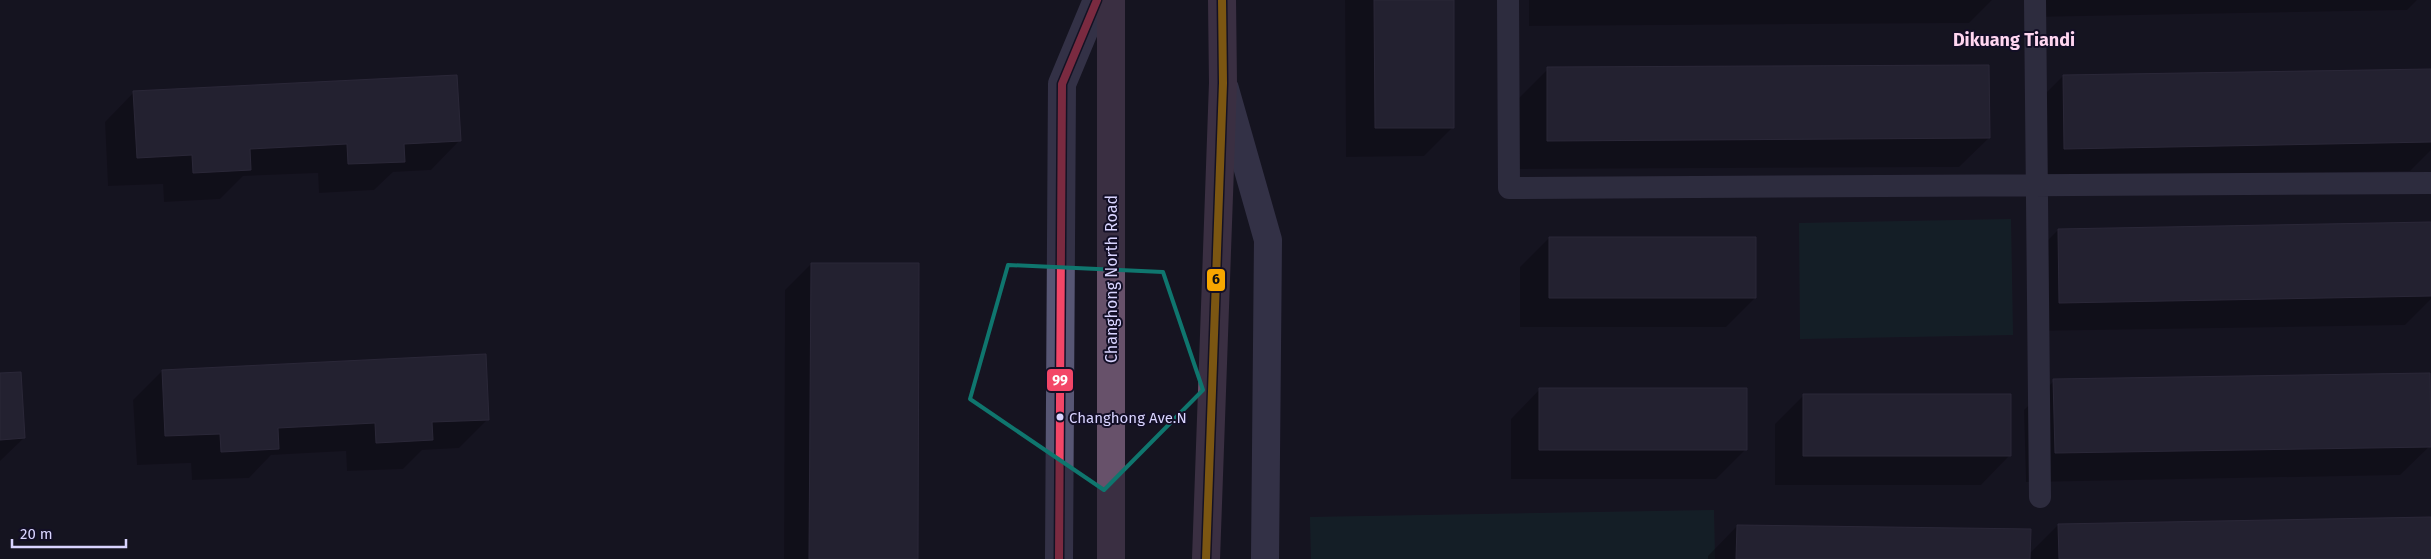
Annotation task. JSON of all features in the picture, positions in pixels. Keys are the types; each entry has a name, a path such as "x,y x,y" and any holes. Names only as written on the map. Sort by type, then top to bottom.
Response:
{"highway":[{"name":"Changhong North Road","path":"1111,0 1111,559"},
{"path":"1206,559 1223,83 1222,0"}],"street":[{"path":"1059,559 1062,84 1097,0"},
{"path":"1223,83 1268,240 1265,559"}],"lane":[{"path":"1508,0 1509,188 2431,182"},
{"path":"2035,0 2040,497"}],"highlighted area":[{"path":"1008,265 1163,272 1203,390 1104,490 970,399"}],"green space":[{"path":"2011,219 2013,335 1800,339 1799,223"},
{"path":"1714,510 1715,559 1311,559 1310,517"}],"building":[{"path":"1374,0 1454,0 1454,128 1375,128"},
{"path":"1989,65 1990,138 1547,141 1547,67"},
{"path":"2431,69 2431,142 2064,149 2063,75"},
{"path":"457,75 461,141 404,144 405,162 348,164 347,144 250,149 251,170 193,173 192,155 137,158 133,91"},
{"path":"2431,222 2431,296 2059,303 2058,229"},
{"path":"1549,237 1756,237 1756,298 1549,298"},
{"path":"811,263 919,263 918,559 809,559"},
{"path":"486,354 489,420 432,422 433,440 376,443 375,423 278,428 279,449 221,452 220,434 165,436 162,370"},
{"path":"21,372 25,438 0,440 0,373"},
{"path":"2430,373 2431,447 2055,453 2053,379"},
{"path":"1539,388 1747,388 1747,450 1539,450"},
{"path":"1803,394 2011,394 2011,456 1803,456"},
{"path":"2431,517 2431,559 2059,559 2058,524"},
{"path":"1737,525 2031,529 2030,559 1736,559"}],"transit line":[{"name":"99","path":"1059,559 1062,84 1097,0"},
{"name":"6","path":"1206,559 1223,83 1222,0"}],"place":[{"name":"Changhong Ave.N","path":"1060,417"}],"district":[{"name":"Dikuang Tiandi","path":"2014,40"}]}
